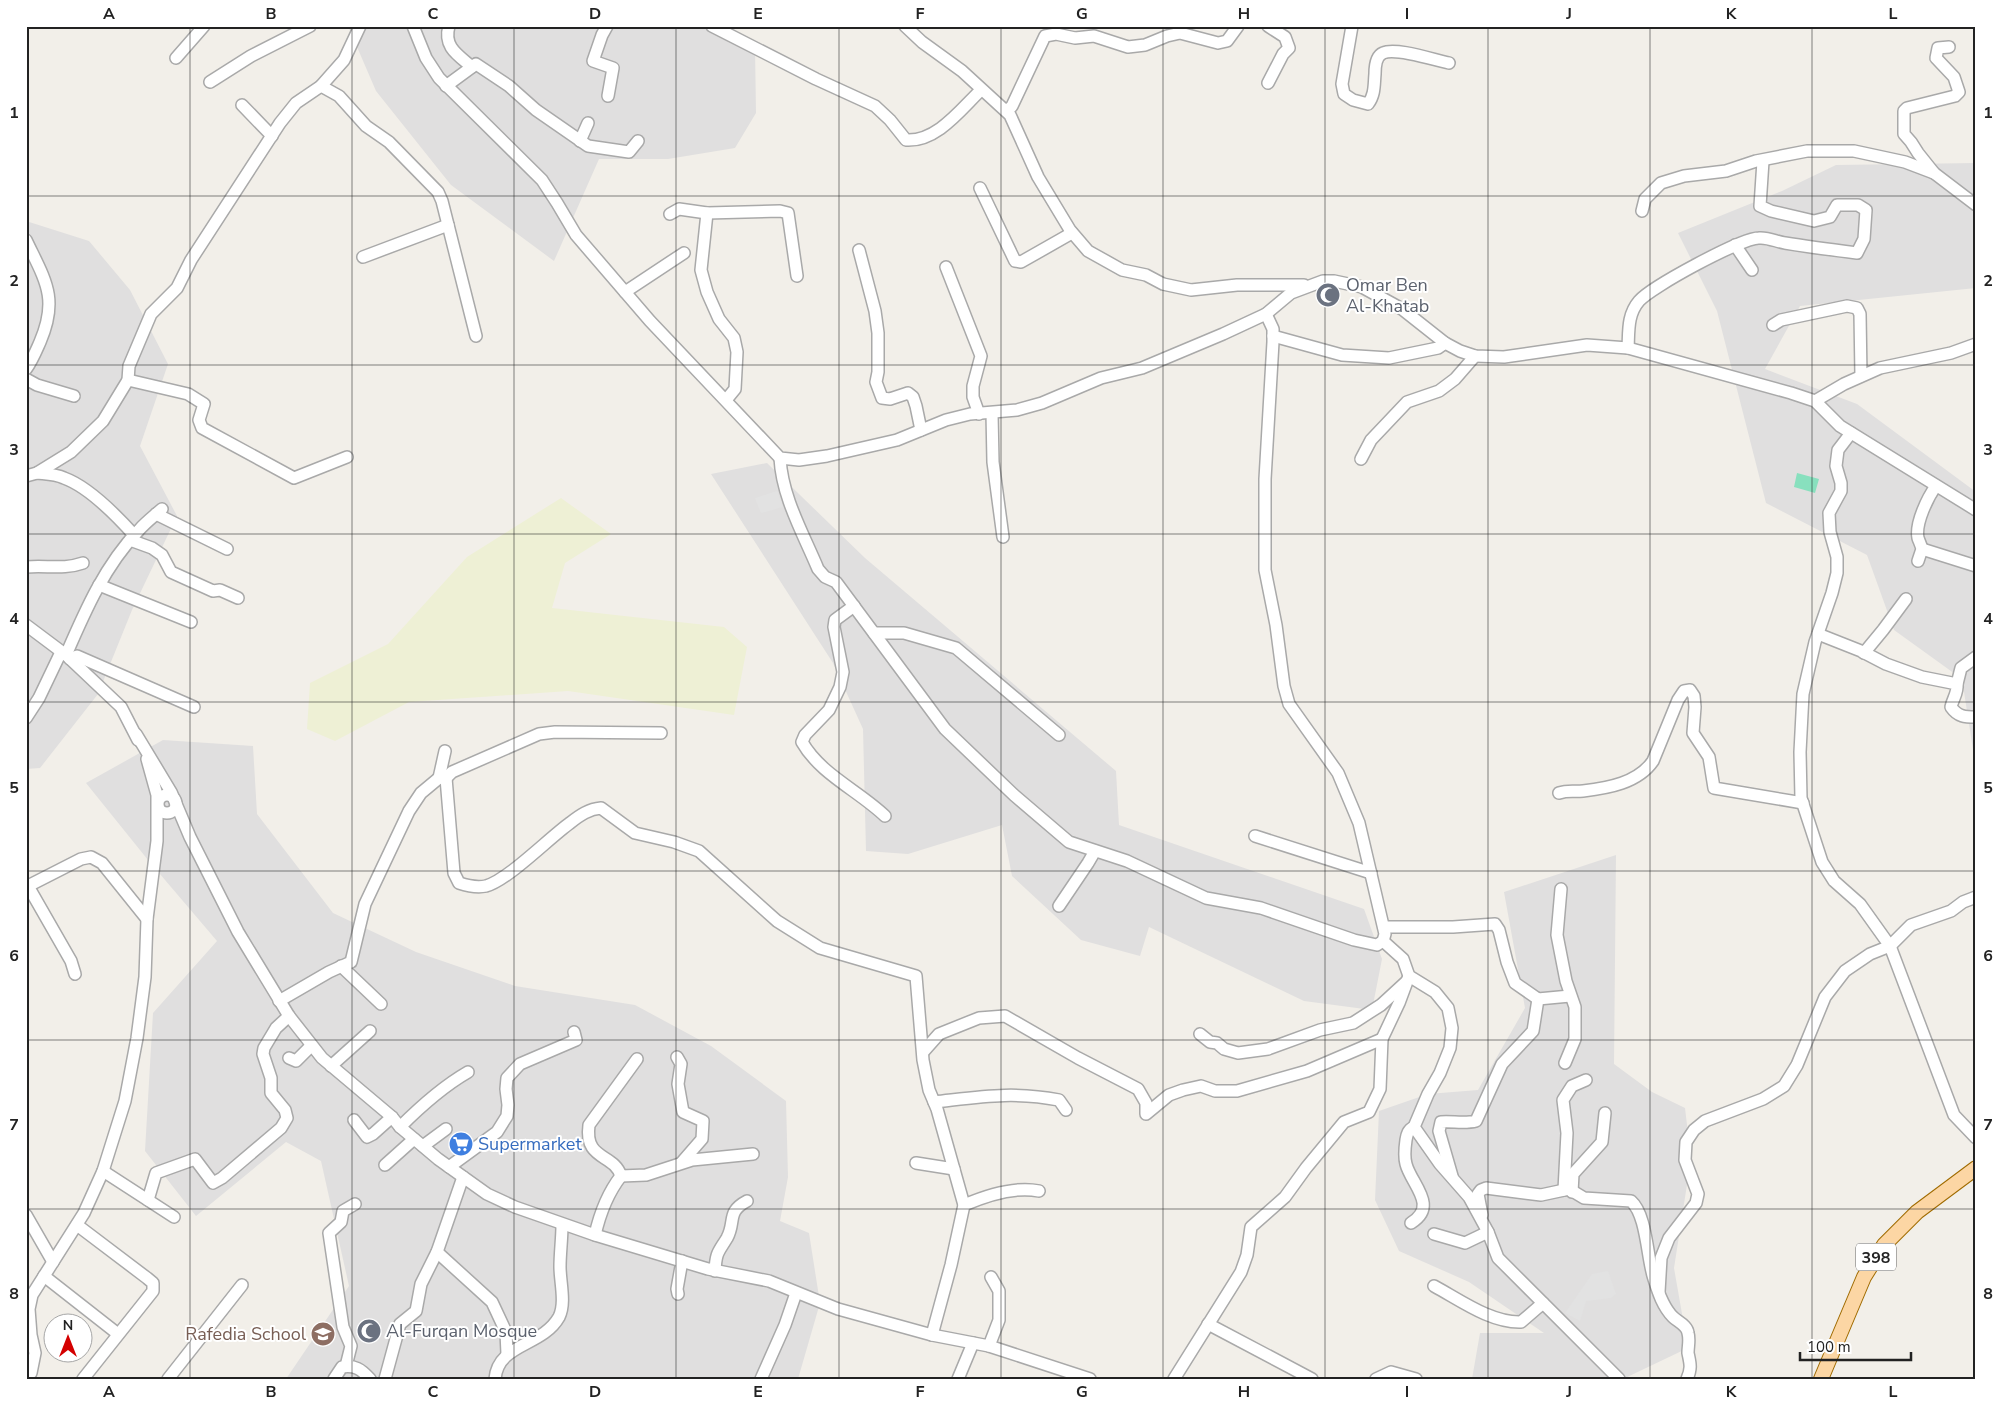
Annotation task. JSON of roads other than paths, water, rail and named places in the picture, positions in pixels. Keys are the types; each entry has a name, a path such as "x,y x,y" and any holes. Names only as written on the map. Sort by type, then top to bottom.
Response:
{"main road":[{"name":"398","path":"1822,1379 1864,1277 1884,1245 1917,1212 1976,1168"}],"street":[{"path":"176,58 204,26"},
{"path":"210,82 252,56 310,26"},
{"path":"31,475 71,452 103,421 128,380 129,366 151,314 177,288 191,260 272,136 296,103 321,86 344,60 360,26"},
{"path":"413,26 426,58 439,78 542,180 576,236 625,292 780,458 781,472 789,500 818,569 825,576 836,582 945,729 975,760 1069,842 1127,861 1206,898 1261,908 1354,940 1377,945 1383,941 1385,934 1360,823 1338,773 1289,704 1284,686 1276,625 1265,570 1265,479 1273,336 1269,312 1275,291 1270,284"},
{"path":"449,26 446,35 453,52 472,68"},
{"path":"608,26 602,35 593,61 613,68 608,96"},
{"path":"712,26 816,80 874,106 890,120 906,140 915,141 940,129 981,90"},
{"path":"905,26 922,42 962,71 981,90 1007,111 1038,177 1072,233 1088,251 1122,270 1146,275 1163,284 1192,290 1237,284 1308,286"},
{"path":"1007,111 1012,106 1046,31 1075,38 1094,36 1128,47 1145,45 1180,33 1218,43 1227,41 1238,26"},
{"path":"1268,26 1285,37 1289,48 1283,54 1268,83"},
{"path":"1352,26 1342,84 1344,94 1353,100 1368,104 1374,97 1375,68 1378,57 1383,53 1395,51 1449,63"},
{"path":"1949,47 1938,48 1936,58 1954,77 1959,92 1955,96 1906,108 1904,111 1904,134 1934,173 1976,205"},
{"path":"446,86 476,64 536,110 588,146 629,152 638,141"},
{"path":"321,86 340,96 366,126 389,142 438,192 476,336"},
{"path":"242,105 272,136"},
{"path":"580,141 588,123"},
{"path":"1642,211 1645,199 1661,183 1684,176 1726,171 1756,161 1807,151 1854,151 1904,162 1934,173"},
{"path":"1628,348 1630,317 1638,302 1650,291 1736,245 1760,237 1782,243 1857,253 1864,239 1866,210 1858,206 1837,205 1830,217 1814,221 1771,211 1760,206 1763,161"},
{"path":"980,188 1015,261 1021,262 1072,233"},
{"path":"670,214 679,209 707,213 780,211 788,213 797,276"},
{"path":"707,213 702,270 707,292 719,319 734,338 737,352 735,388 726,400"},
{"path":"363,257 448,225"},
{"path":"26,240 43,275 51,301 48,322 26,369"},
{"path":"1736,245 1752,270"},
{"path":"859,250 875,311 878,333 878,372 876,382 879,391 882,398 890,399 908,393 913,397 921,430"},
{"path":"625,292 684,253"},
{"path":"946,267 981,356 973,386 973,397 979,414"},
{"path":"780,458 798,460 827,456 897,440 946,420 1017,410 1042,403 1101,378 1142,368 1269,312 1291,293 1323,281 1334,281 1362,287 1402,309 1445,343 1475,356 1504,357 1587,345 1628,348 1815,401 1840,426 1976,510"},
{"path":"1773,325 1781,320 1847,306 1857,308 1860,314 1861,376"},
{"path":"1273,336 1342,355 1389,358 1438,348 1445,343"},
{"path":"1815,401 1861,376 1898,363 1952,353 1976,344"},
{"path":"1361,459 1371,440 1407,402 1439,391 1455,379 1475,356"},
{"path":"26,379 37,385 74,396"},
{"path":"128,380 188,394 196,398 204,404 199,420 202,428 294,478 347,457"},
{"path":"992,413 993,462 1003,537"},
{"path":"1851,433 1838,450 1836,466 1841,491 1830,513 1830,532 1837,557 1837,573 1818,634 1803,694 1800,752 1801,798 1822,862 1834,881 1865,910 1890,946 1954,1115 1976,1138"},
{"path":"31,475 64,478 77,485 113,511 132,538 162,555 171,572 213,591 220,590 238,598"},
{"path":"1918,561 1922,549 1918,536 1922,516 1928,497 1936,486"},
{"path":"26,718 66,655 90,600 99,585 132,538 159,512 227,549"},
{"path":"1922,549 1976,566"},
{"path":"26,567 69,568 83,563"},
{"path":"99,585 191,622"},
{"path":"1864,653 1906,599"},
{"path":"854,606 835,620 834,627 843,672 840,686 829,710 805,735 802,742 807,752 850,788 873,804 885,816"},
{"path":"26,625 66,655 122,707 147,761 158,804 167,816 176,816 182,819"},
{"path":"874,633 904,633 956,648 1059,735"},
{"path":"1818,634 1886,664 1922,677 1957,684"},
{"path":"66,655 77,656 194,708"},
{"path":"1976,657 1961,668 1957,684 1958,691 1952,700 1951,707 1956,714 1962,717 1976,717"},
{"path":"1559,792 1567,790 1581,791 1618,785 1631,780 1648,768 1653,761 1678,700 1684,691 1690,690 1694,696 1695,707 1693,733 1709,758 1714,788 1803,803"},
{"path":"280,1001 351,962 366,904 409,811 421,794 443,778 452,772 539,734 555,732 661,733"},
{"path":"136,734 175,800 182,819 238,932 289,1016 311,1046 331,1066 392,1117 418,1143 487,1194 562,1225 594,1235 715,1271 769,1281 838,1309 932,1334 989,1346 1090,1379"},
{"path":"445,751 443,778 454,873 459,883 470,887 486,886 502,879 554,834 593,808 601,808 635,833 674,842 698,851 777,921 820,948 916,976 923,1052 929,1090 964,1205 932,1334"},
{"path":"31,1373 35,1353 31,1335 29,1309 32,1295 84,1213 103,1171 125,1101 137,1038 145,977 147,919 157,841 158,804 160,798 164,795 170,796 175,800 176,805 167,816 157,841"},
{"path":"1255,836 1371,873"},
{"path":"1059,906 1095,850"},
{"path":"75,974 71,961 27,886 82,859 91,857 102,863 147,919"},
{"path":"1561,889 1557,934 1570,996 1575,1006 1575,1039 1565,1064"},
{"path":"1659,1292 1661,1258 1669,1238 1696,1202 1698,1194 1685,1160 1686,1142 1690,1136 1705,1121 1763,1099 1784,1086 1796,1065 1825,997 1845,971 1870,954 1890,946 1911,925 1951,911 1963,902 1976,897"},
{"path":"1384,927 1452,927 1495,924 1499,930 1507,962 1515,983 1538,998 1570,996"},
{"path":"1174,1379 1241,1272 1247,1255 1251,1228 1285,1197 1344,1122 1369,1112 1380,1089 1382,1039 1400,1004 1408,978 1403,959 1383,941"},
{"path":"341,966 381,1004"},
{"path":"1200,1034 1210,1042 1217,1042 1224,1049 1238,1053 1268,1049 1320,1030 1353,1023 1382,1005 1408,978"},
{"path":"1408,978 1435,992 1448,1008 1452,1028 1450,1048 1440,1073 1428,1094 1414,1127 1407,1135 1406,1164 1417,1186 1423,1206 1422,1212 1417,1219 1411,1222"},
{"path":"1453,1179 1439,1131 1441,1122 1469,1122 1476,1120 1502,1064 1533,1031 1538,998"},
{"path":"148,1200 156,1173 195,1159 213,1183 222,1178 281,1128 287,1118 285,1110 271,1093 271,1078 263,1054 264,1048 276,1028 289,1016"},
{"path":"923,1052 939,1034 979,1018 1005,1016 1078,1058 1138,1089 1146,1102 1146,1114 1169,1095 1183,1090 1201,1086 1215,1091 1237,1091 1307,1071 1382,1039"},
{"path":"331,1066 370,1031"},
{"path":"449,1167 497,1132 507,1116 506,1089 508,1078 520,1064 576,1040 574,1032"},
{"path":"289,1058 296,1061 311,1046"},
{"path":"677,1057 681,1064 678,1084 683,1112 703,1122 702,1139 681,1164"},
{"path":"621,1176 619,1169 596,1152 590,1144 587,1134 589,1124 637,1059"},
{"path":"400,1127 425,1102 451,1082 468,1072"},
{"path":"1568,1191 1567,1133 1563,1100 1572,1086 1586,1080"},
{"path":"934,1102 993,1095 1028,1095 1059,1100 1066,1110"},
{"path":"1568,1191 1573,1174 1602,1142 1605,1112"},
{"path":"354,1120 367,1137 392,1117"},
{"path":"1414,1127 1469,1198 1486,1228 1498,1258 1619,1379"},
{"path":"385,1165 418,1143 446,1129"},
{"path":"621,1176 646,1175 692,1160 753,1154"},
{"path":"916,1163 954,1169"},
{"path":"103,1171 174,1217"},
{"path":"594,1235 610,1191 621,1176"},
{"path":"385,1379 400,1324 416,1311 420,1300 422,1284 437,1252 464,1177"},
{"path":"1486,1228 1478,1194 1481,1190 1494,1188 1540,1195 1568,1191 1584,1198 1631,1201 1634,1204 1641,1224 1653,1277 1659,1292 1668,1311 1686,1327 1688,1332 1688,1351 1691,1369 1687,1379"},
{"path":"964,1205 975,1200 1018,1190 1038,1191"},
{"path":"715,1271 716,1253 727,1237 731,1216 735,1209 747,1201"},
{"path":"349,1366 347,1362 351,1346 343,1327 329,1233 341,1222 343,1212 355,1204"},
{"path":"26,1214 53,1262"},
{"path":"77,1225 153,1283 153,1291 84,1379"},
{"path":"495,1379 496,1370 507,1354 541,1337 559,1317 562,1303 560,1268 562,1225"},
{"path":"1434,1234 1465,1243 1486,1228"},
{"path":"437,1252 492,1302 506,1332 507,1354"},
{"path":"678,1294 677,1289 682,1261"},
{"path":"44,1276 118,1334"},
{"path":"989,1346 999,1320 999,1291 991,1278"},
{"path":"168,1379 242,1286"},
{"path":"1434,1286 1481,1312 1511,1323 1521,1322 1543,1303"},
{"path":"761,1379 785,1325 796,1293"},
{"path":"1208,1324 1312,1379"},
{"path":"958,1379 973,1343"},
{"path":"334,1379 342,1368 349,1366 359,1368 370,1379"},
{"path":"1376,1379 1391,1372 1416,1379"}],"place":[{"name":"Omar Ben Al-Khatab","path":"1328,295"},
{"name":"Supermarket","path":"461,1144"},
{"name":"Al-Furqan Mosque","path":"369,1331"},
{"name":"Rafedia School","path":"323,1334"}]}
